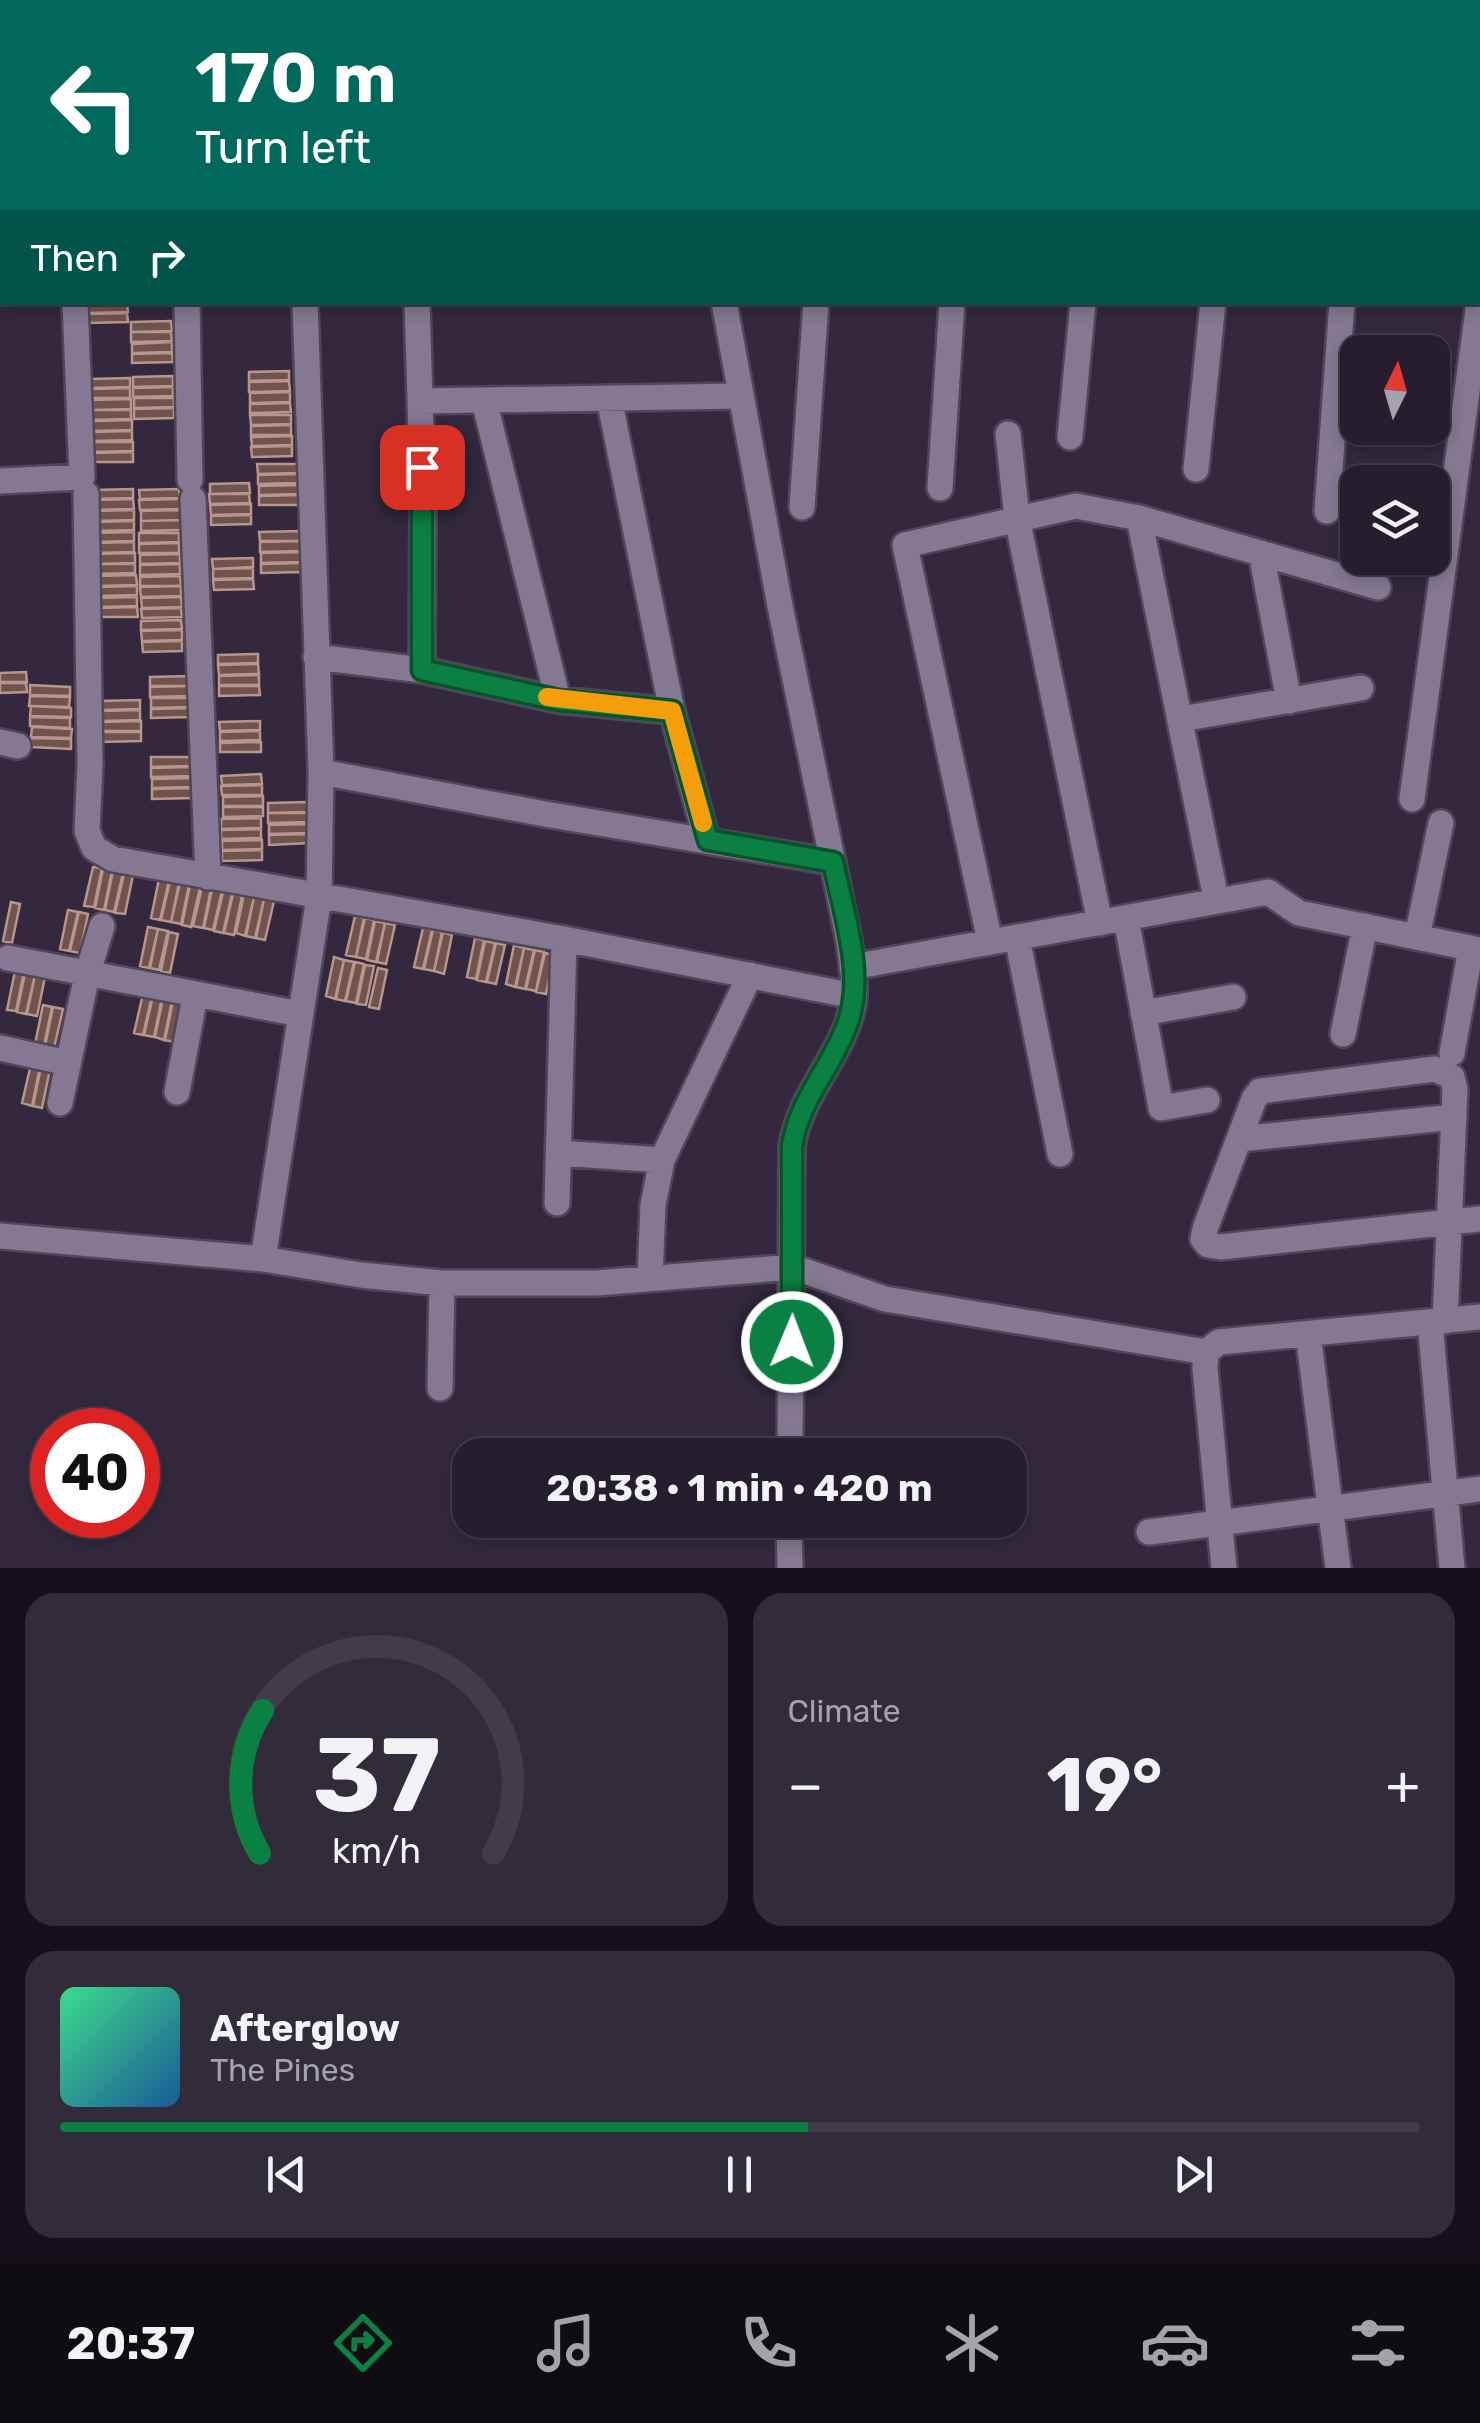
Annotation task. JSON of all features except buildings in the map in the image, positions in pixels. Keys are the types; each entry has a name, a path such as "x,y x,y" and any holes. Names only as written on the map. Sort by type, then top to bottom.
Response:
{"street":[{"path":"0,481 82,477 76,305"},
{"path":"187,305 208,876"},
{"path":"263,1259 318,897 321,772 305,305"},
{"path":"417,305 422,670"},
{"path":"725,305 780,606 833,862 854,996 846,1026 796,1120 792,1146 790,1438"},
{"path":"802,507 816,305"},
{"path":"940,488 952,305"},
{"path":"1070,437 1083,305"},
{"path":"1196,469 1213,305"},
{"path":"1327,511 1342,305"},
{"path":"1412,799 1479,305"},
{"path":"420,401 741,396"},
{"path":"609,398 672,711 708,840"},
{"path":"484,400 558,700"},
{"path":"1008,434 1017,518 1100,923"},
{"path":"86,494 90,765 86,831 94,848 112,859 564,939 854,996"},
{"path":"990,942 905,546 1076,506 1139,518 1378,587"},
{"path":"1139,518 1216,900"},
{"path":"1261,553 1289,701"},
{"path":"316,657 422,670 558,700 672,711"},
{"path":"1181,720 1361,688"},
{"path":"321,772 833,862"},
{"path":"1417,937 1440,822"},
{"path":"852,967 1268,892 1299,913 1476,949 1452,1053"},
{"path":"1126,918 1161,1108 1208,1100"},
{"path":"60,1104 87,974 102,926"},
{"path":"1343,1034 1365,926"},
{"path":"1017,937 1060,1154"},
{"path":"558,1203 564,939"},
{"path":"8,958 300,1014"},
{"path":"650,1277 652,1204 662,1160 750,975"},
{"path":"178,1092 195,996"},
{"path":"1143,1013 1233,997"},
{"path":"0,1048 68,1063"},
{"path":"1452,1568 1443,1494 1437,1322 1450,1222 1452,1077 1435,1069 1260,1091 1203,1239 1208,1245 1222,1247 1450,1222 1480,1219"},
{"path":"1239,1139 1454,1117"},
{"path":"558,1153 662,1160"},
{"path":"0,1236 263,1259 361,1276 442,1283 597,1284 793,1267 885,1299 1206,1352 1220,1342 1480,1317"},
{"path":"440,1388 442,1283"},
{"path":"1308,1334 1338,1568"},
{"path":"1206,1352 1224,1568"},
{"path":"1149,1532 1480,1489"},
{"path":"789,1538 790,1568"}],"slow traffic":[{"path":"547,697 672,711 703,823"}],"route":[{"path":"422,467 422,670 558,700 672,711 708,840 833,862 849,940 854,996 846,1026 796,1120 792,1146 792,1342"}]}
